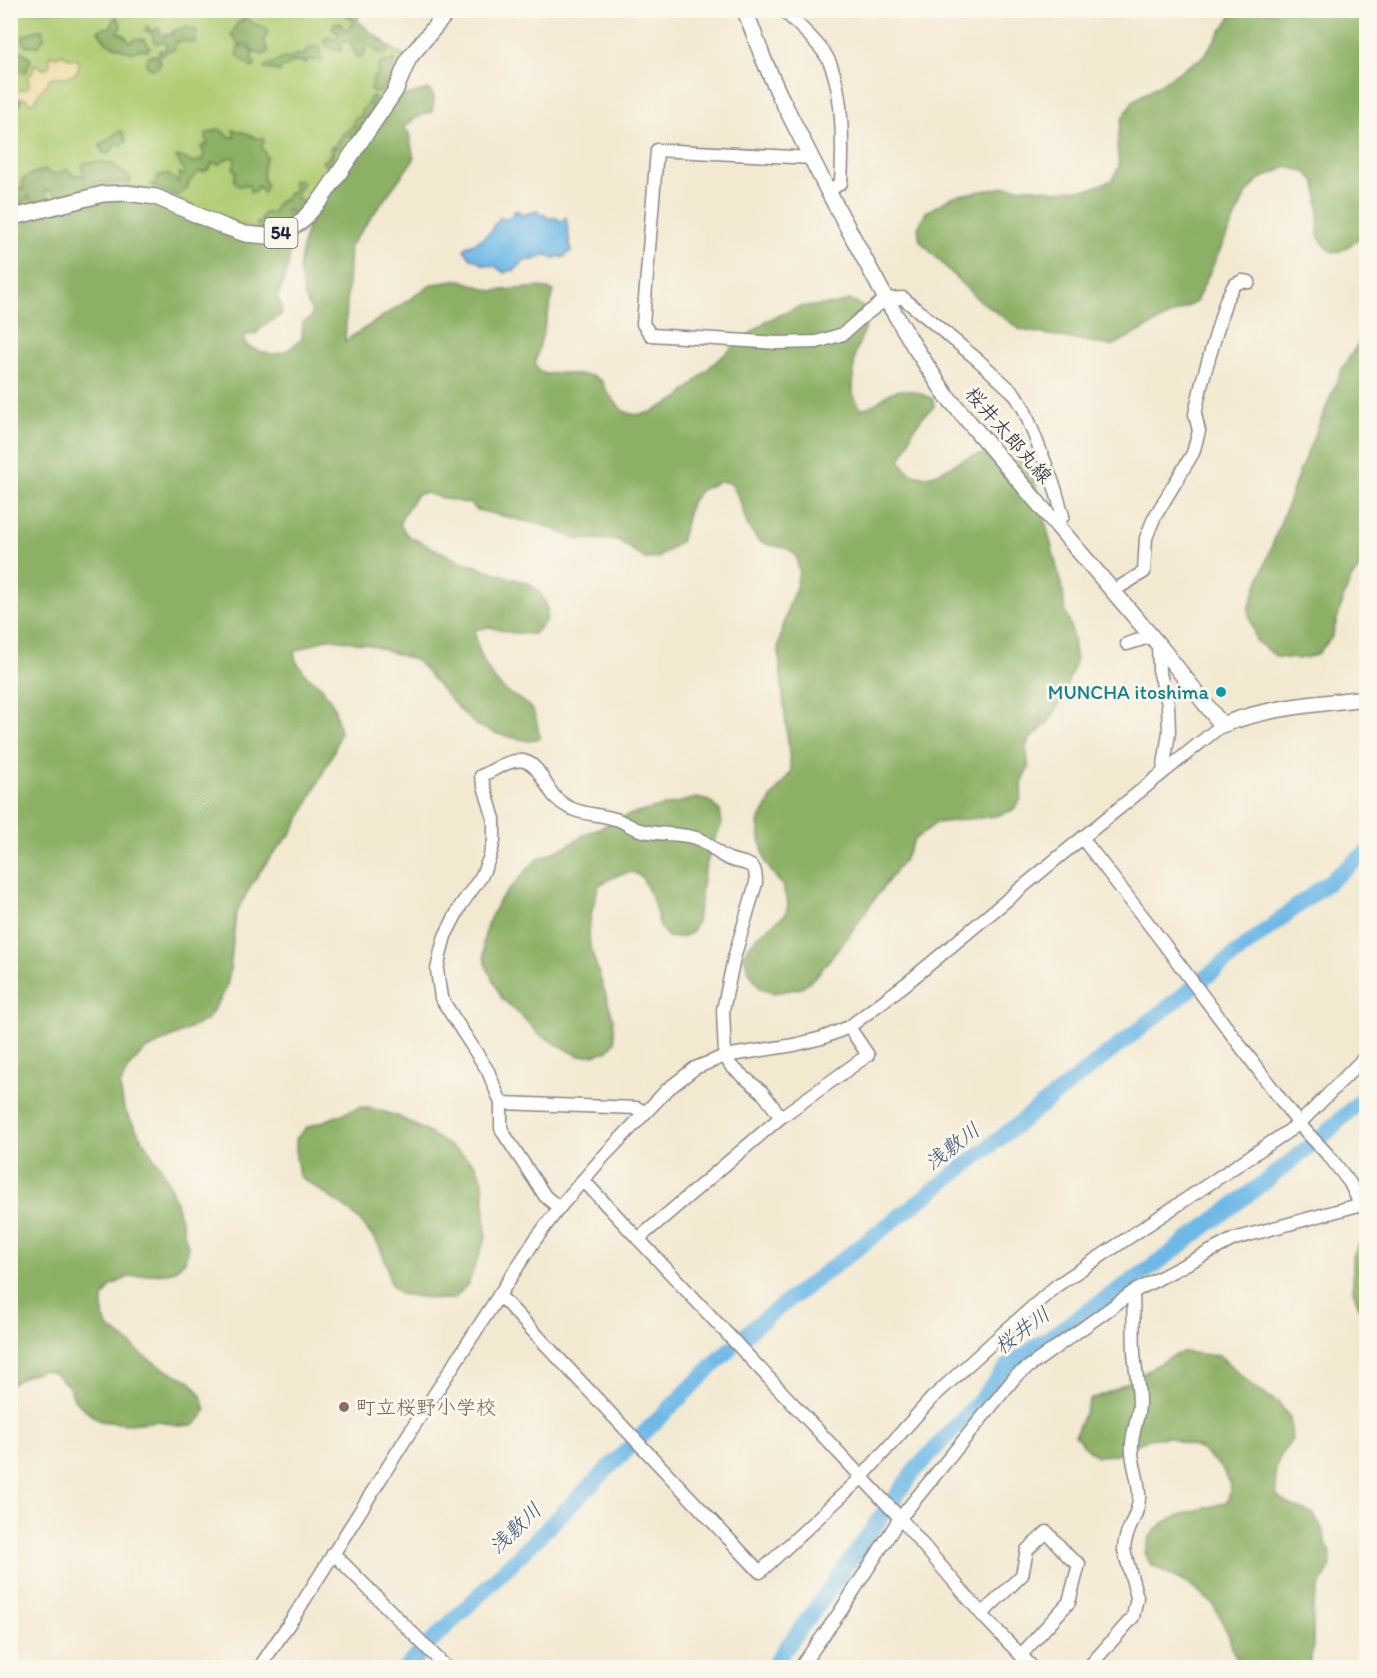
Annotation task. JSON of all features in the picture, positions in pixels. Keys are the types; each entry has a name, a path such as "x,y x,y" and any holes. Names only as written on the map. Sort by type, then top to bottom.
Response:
{"main road":[{"name":"54","path":"10,218 103,194 126,193 156,197 245,234 267,236 285,232 303,220 322,198 395,91 409,58 449,10"},
{"name":"桜井太郎丸線","path":"745,10 767,67 828,190 886,299 946,395 1155,640 1222,725"},
{"path":"1222,725 1266,712 1366,698"}],"street":[{"path":"783,10 826,55 835,77 843,156 842,174 841,183 828,190"},
{"path":"812,158 657,150 643,324 651,335 778,343 817,342 843,334 886,299 903,298 1014,393 1024,409 1055,488 1063,516 1057,524"},
{"path":"1113,591 1144,572 1146,538 1154,518 1193,453 1200,431 1195,414 1226,300 1234,285 1242,281 1250,282"},
{"path":"1127,644 1155,640 1159,670 1168,704 1169,732 1163,772"},
{"path":"259,1668 535,1240 559,1208 644,1112 695,1068 725,1056 794,1045 822,1038 849,1027 906,984 1222,725"},
{"path":"559,1208 545,1196 504,1134 501,1128 501,1103 488,1071 441,998 437,970 445,936 461,905 482,877 494,841 494,819 481,776 515,761 528,762 534,766 554,796 566,807 579,812 617,819 638,830 700,839 720,855 749,865 753,869 756,883 734,958 723,1010 725,1056 731,1066 762,1092 781,1117"},
{"path":"800,1668 840,1612 900,1518 1016,1376 1133,1292 1234,1239 1364,1204 1329,1156 1302,1127 1082,838"},
{"path":"638,1239 781,1117 868,1055 849,1027"},
{"path":"499,1294 760,1572 861,1478 931,1399 1056,1286 1302,1127 1366,1056"},
{"path":"501,1103 637,1108 644,1112"},
{"path":"583,1180 900,1518 982,1614 1033,1668"},
{"path":"1088,1668 1133,1617 1135,1608 1136,1590 1124,1550 1124,1543 1139,1502 1140,1492 1131,1452 1139,1402 1134,1352 1133,1292"},
{"path":"982,1614 1022,1575 1027,1550 1047,1532 1069,1557 1079,1564 1070,1602 1020,1655"},
{"path":"333,1553 447,1668"}],"green space":[{"path":"10,11 355,11 355,24 405,57 385,95 308,208 293,220 273,230 260,231 232,223 166,194 117,184 11,215"},
{"path":"345,11 358,11 358,22 384,42 388,52 381,54 369,45 366,46 362,56 356,57 350,41 339,43 341,51 331,49 323,41 329,37 334,40 338,38 338,32 332,27 335,23 340,23 344,30 353,24 353,19 349,18"},
{"path":"1235,11 1366,11 1366,231 1354,243 1337,253 1329,250 1318,236 1319,208 1316,182 1304,171 1287,167 1258,180 1245,196 1196,302 1112,346 1021,330 975,297 920,241 918,228 926,212 954,196 1004,187 1056,191 1090,189 1112,180 1119,167 1117,146 1121,121 1133,101 1203,57"},
{"path":"116,17 121,26 118,33 124,35 130,42 135,39 144,39 150,47 148,51 140,49 132,53 107,43 98,31 111,27"},
{"path":"246,18 266,28 268,31 264,42 269,52 263,55 254,52 249,45 237,43 231,35 238,22"},
{"path":"147,26 153,31 159,28 161,31 159,34 165,37 165,34 172,35 172,32 178,29 187,27 190,30 191,28 197,31 195,43 178,41 173,50 163,55 158,54 160,50 167,47 164,42 161,41 158,44 154,41 152,33 145,31"},
{"path":"42,30 44,39 39,46 26,46 23,36"},
{"path":"242,45 253,53 251,60 255,66 252,68 237,55 238,46"},
{"path":"319,46 321,50 319,53 323,59 321,63 315,59 314,61 308,60 305,64 301,61 293,63 291,58 296,54 303,55 309,48"},
{"path":"16,50 31,59 26,72 15,71 11,67 11,51"},
{"path":"153,55 158,57 160,62 158,67 153,69 148,67 146,62 148,57"},
{"path":"284,58 289,59 290,65 281,68 280,71 264,68 266,65"},
{"path":"392,59 395,61 385,84 386,87 378,93 373,92 370,88 373,85 374,76 379,74 377,71 379,66"},
{"path":"427,89 434,96 432,111 413,120 404,128 409,133 414,159 350,246 345,341 433,284 461,280 492,291 540,287 554,291 535,363 538,370 545,374 593,376 602,381 607,392 623,411 635,415 652,412 679,398 714,363 766,321 798,307 837,304 850,300 865,308 868,320 855,354 853,394 861,409 872,406 898,390 916,392 933,399 934,407 923,416 912,432 900,460 906,469 924,476 940,472 963,460 980,455 1025,461 1033,475 1063,591 1076,661 1060,703 1048,723 1028,741 1026,748 1029,768 1023,777 1021,799 1013,810 996,816 936,823 914,840 904,860 817,975 801,988 774,993 760,988 749,972 744,955 758,936 786,914 788,904 783,887 766,864 758,823 772,797 791,772 778,646 796,587 799,571 796,556 787,548 759,541 748,527 739,498 731,484 721,481 701,490 691,502 681,541 658,558 645,559 618,540 576,539 546,526 477,510 470,504 427,493 417,494 402,517 400,525 408,536 460,561 530,584 545,601 546,618 534,634 513,633 489,627 475,630 478,646 489,672 500,686 533,711 540,738 529,741 497,734 476,725 417,661 370,645 328,638 294,652 296,661 307,676 321,686 334,706 340,732 335,749 301,817 290,835 271,856 253,882 236,913 226,990 207,1020 144,1051 128,1068 120,1086 124,1109 163,1170 175,1199 188,1246 185,1261 173,1272 129,1277 112,1285 103,1298 103,1317 109,1328 144,1356 168,1371 189,1380 200,1393 206,1410 201,1419 193,1425 178,1426 161,1421 128,1424 100,1421 76,1402 68,1386 55,1373 43,1370 27,1375 11,1384 10,218 116,187 255,241 284,241 290,255 277,298 281,304 282,313 263,326 256,334 242,336 247,346 266,353 281,353 302,339 303,323 311,317 312,312 304,296 299,268 311,215 399,97"},
{"path":"11,92 18,96 21,102 11,115"},
{"path":"372,96 375,97 372,110 357,128 357,133 345,138 340,147 336,148 330,164 325,166 322,161 327,159 331,147 335,146 339,137 353,126 355,118 362,116 361,110 366,105 370,105 368,101"},
{"path":"219,129 230,137 235,137 233,130 257,139 263,137 264,143 261,145 267,157 263,176 267,186 263,193 258,186 254,192 250,192 250,186 239,186 234,181 236,172 233,168 234,157 219,164 212,163 207,170 198,172 189,182 187,189 178,196 151,185 156,183 158,175 168,174 178,182 179,173 184,175 185,172 176,157 179,156 193,163 203,159 204,153 201,148 203,145 207,146 206,134"},
{"path":"122,131 126,142 123,145 114,145 108,154 102,152 100,144"},
{"path":"91,162 111,163 131,179 130,183 100,183 61,195 55,195 50,190 46,190 48,198 38,202 35,207 31,205 28,196 27,201 22,200 19,206 11,205 10,191 13,187 23,190 23,179 34,173 46,170 51,174 60,173 65,169 70,171 74,177 78,174 84,177 82,166"},
{"path":"294,180 300,180 303,183 296,196 304,206 299,213 286,210 288,216 292,218 274,228 260,229 256,224 262,221 264,213 274,212 280,200 286,200 286,195 296,188 292,184"},
{"path":"1366,331 1366,561 1351,579 1332,637 1317,655 1298,659 1277,657 1256,641 1248,610 1302,465 1343,367"},
{"path":"697,798 709,801 720,811 722,824 704,872 697,922 690,934 679,938 668,937 660,927 654,903 642,877 633,872 618,875 599,885 589,938 613,1018 615,1042 607,1051 579,1056 538,1034 519,1013 502,999 485,963 483,943 487,925 498,902 536,860 628,815"},
{"path":"360,1107 397,1116 424,1130 476,1165 483,1181 486,1237 468,1284 454,1299 434,1299 400,1294 390,1283 387,1266 379,1245 361,1222 350,1211 299,1176 296,1139 306,1128"},
{"path":"1366,1231 1366,1325 1353,1290 1353,1256"},
{"path":"1183,1352 1220,1356 1255,1388 1279,1403 1290,1418 1292,1439 1277,1465 1275,1478 1277,1496 1294,1507 1312,1513 1322,1528 1331,1566 1319,1587 1313,1606 1313,1649 1308,1667 1238,1667 1228,1634 1213,1604 1189,1585 1150,1564 1145,1552 1151,1536 1159,1526 1177,1516 1228,1501 1231,1484 1221,1468 1202,1450 1168,1437 1148,1439 1115,1455 1097,1456 1075,1435 1090,1400"}],"sand":[{"path":"62,54 71,59 77,59 79,67 76,72 69,77 50,78 38,94 36,101 30,103 25,98 18,99 15,93 29,86 27,77 33,72 34,65 42,69 47,68 51,55 56,57"}],"water":[{"path":"514,211 519,211 521,215 538,211 540,215 545,214 547,218 557,218 559,221 566,217 571,252 563,258 559,256 553,259 545,254 536,260 525,260 514,271 504,273 495,266 483,265 471,258 464,250 467,246 478,241 493,229 501,217 505,219 513,215"}],"waterway":[{"name":"浅敷川","path":"1198,983 1366,853"},
{"name":"浅敷川","path":"740,1340 755,1326 1191,989"},
{"name":"桜井川","path":"771,1668 914,1471 981,1399 1009,1365 1153,1266 1258,1187 1323,1136 1366,1095"},
{"name":"浅敷川","path":"639,1438 730,1349"},
{"name":"浅敷川","path":"430,1643 632,1445"},
{"name":"浅敷川","path":"405,1668 423,1650"}],"place":[{"name":"MUNCHA itoshima","path":"1221,692"},
{"name":"町立桜野小学校","path":"344,1407"}]}
